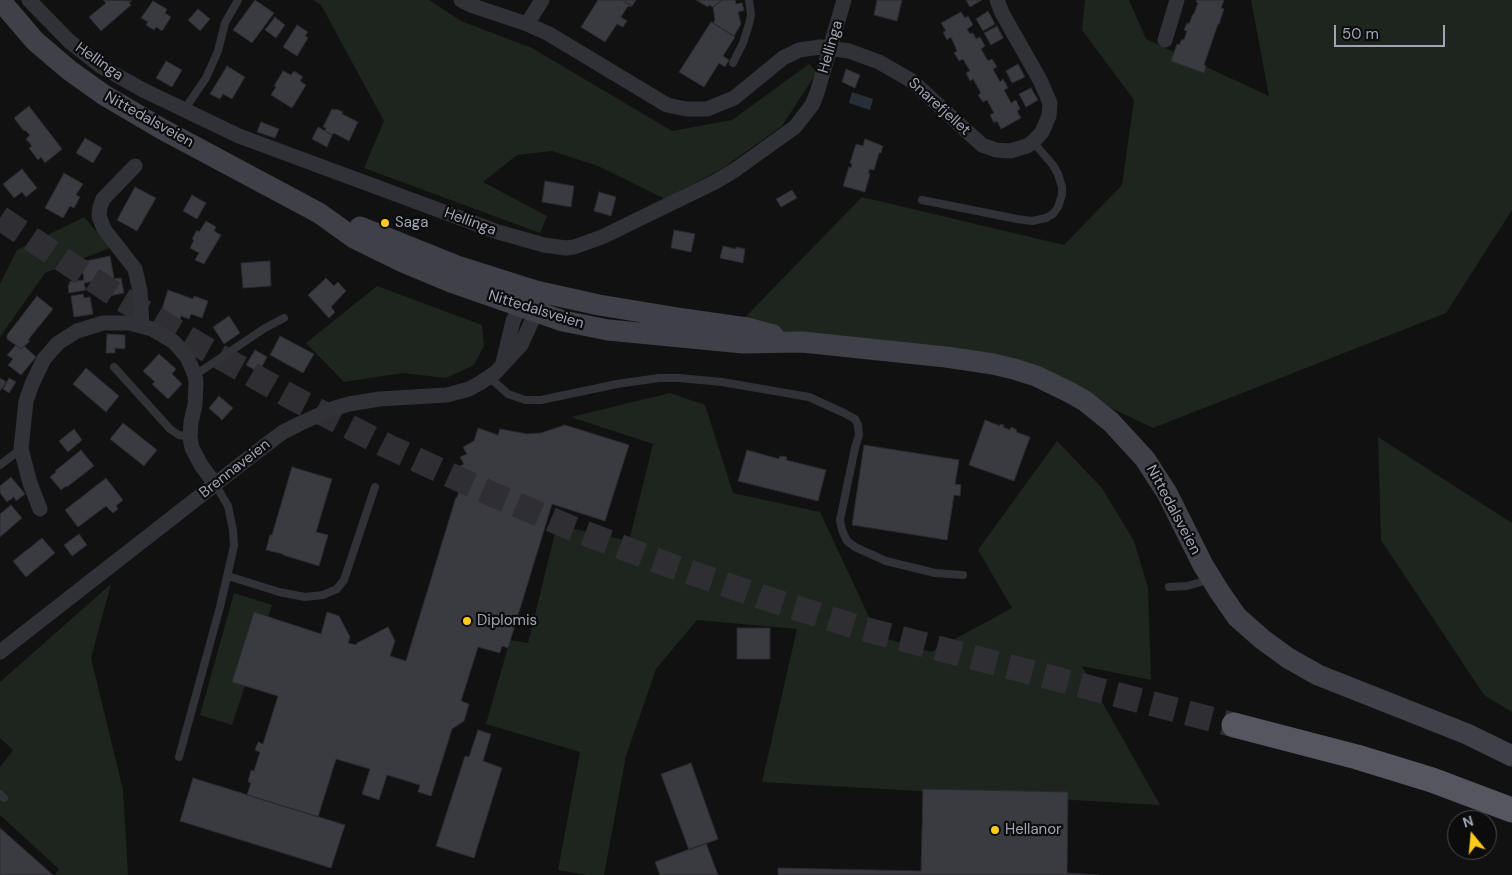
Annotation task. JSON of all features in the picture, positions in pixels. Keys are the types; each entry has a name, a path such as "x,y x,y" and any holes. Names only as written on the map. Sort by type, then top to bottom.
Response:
{"highway":[{"path":"1234,725 1357,757 1432,780 1512,810"}],"main road":[{"name":"Nittedalsveien","path":"0,0 35,41 86,84 152,124 319,212 457,266 536,291 642,312 746,328 802,342"},
{"name":"Nittedalsveien","path":"319,212 354,238 402,262 451,282 563,321 631,333 743,342 802,342 946,357 993,364 1036,376 1085,401 1111,422 1146,459 1167,493 1211,579 1228,605 1250,630 1288,658 1334,682 1418,713 1512,756"}],"street":[{"name":"Hellinga","path":"29,0 69,42 102,67 120,78 238,136 498,232 544,245 566,248 588,243 685,197 735,170 795,127 812,105 844,0"},
{"name":"Snarefjellet","path":"461,0 480,9 527,24 574,49 666,105 686,109 707,109 734,98 783,58 799,50 820,47 830,48 862,55 897,71 926,93 969,134 989,148 1010,151 1020,149 1033,142"},
{"path":"527,24 542,0"},
{"path":"997,0 1002,13 1040,80 1050,103 1046,125 1033,142"},
{"path":"1165,40 1177,0"},
{"path":"134,166 103,200 99,216 104,229 135,269 140,291 142,325"},
{"name":"Brennaveien","path":"0,652 283,432 332,409 371,400 447,395 469,389 489,377 503,362 511,327 528,309 536,291"},
{"path":"40,509 30,483 21,449 26,401 37,372 50,351 68,336 89,326 116,322 142,325 158,332 174,342 187,357 195,375 196,394 190,437 195,456 206,474 215,484"}],"lane":[{"path":"184,110 206,78 218,51 224,24 238,0"},
{"path":"733,63 750,24 751,8 749,0"},
{"path":"922,200 1017,219 1032,221 1046,218 1053,214 1058,207 1062,195 1062,187 1053,165 1033,142"},
{"path":"195,375 265,328 284,318"},
{"path":"114,367 170,429 190,437"},
{"path":"489,377 508,394 526,400 556,398 617,384 659,378 722,382 810,397 844,413 855,420 858,425 859,435 840,520 847,541 855,548 886,561 935,573 963,575"},
{"path":"0,465 21,449"},
{"path":"179,757 228,576 234,546 228,506 215,484"},
{"path":"228,576 279,592 305,596 323,595 337,589 344,580 375,487"},
{"path":"1169,587 1186,586 1211,579"}],"shaded area":[{"path":"313,0 429,0 461,21 532,48 672,131 732,120 809,64 817,72 782,126 723,168 665,199 598,166 552,151 517,155 483,182 547,216 540,233 364,168 384,121 321,5"},
{"path":"1085,0 1129,0 1146,39 1269,96 1251,0 1512,0 1512,210 1446,313 1153,428 1086,396 997,365 722,341 862,197 1064,245 1122,185 1134,100 1082,30"},
{"path":"852,92 873,99 870,110 849,103"},
{"path":"84,217 110,248 45,273 0,337 0,284 17,250"},
{"path":"377,286 482,325 484,346 474,365 446,378 403,373 344,382 306,343"},
{"path":"670,393 705,405 733,493 820,512 878,636 931,652 1012,608 978,550 1057,441 1102,488 1134,541 1148,588 1151,680 1082,666 1160,805 762,782 797,629 697,620 656,669 626,756 604,875 587,875 558,870 580,752 486,724 510,640 528,643 557,525 629,541 653,444 571,417"},
{"path":"1378,437 1512,523 1512,712 1484,695 1381,540"},
{"path":"111,584 91,658 123,790 128,875 55,875 59,869 0,815 0,767 13,750 0,738 0,682"},
{"path":"234,593 272,605 232,725 200,715"}],"building":[{"path":"103,0 132,1 129,3 131,5 101,31 89,17 106,3"},
{"path":"255,0 274,13 252,43 233,30"},
{"path":"598,0 623,0 632,6 628,6 621,17 627,21 623,27 617,24 605,42 581,27"},
{"path":"623,0 636,0 632,6"},
{"path":"696,0 722,0 713,7 709,5 708,7"},
{"path":"722,0 735,0 736,4 742,3 744,10 738,12 741,24 734,36 713,23 715,20 713,7"},
{"path":"877,0 902,0 897,21 874,15"},
{"path":"966,0 982,0 970,7"},
{"path":"1197,0 1224,0 1221,8 1224,9 1204,65 1206,66 1204,73 1171,61 1177,44 1179,45 1182,39 1184,40 1187,31 1184,30 1194,14 1198,3 1196,2"},
{"path":"153,1 167,9 165,13 171,17 162,31 156,27 154,30 146,25 148,22 141,18"},
{"path":"198,9 210,19 200,31 188,20"},
{"path":"988,11 995,24 983,31 976,19"},
{"path":"961,12 965,18 968,16 973,25 967,29 970,34 973,33 976,39 980,37 985,46 981,49 988,61 992,59 997,67 993,69 1000,82 1003,79 1008,88 1004,90 1011,103 1016,100 1020,109 1017,111 1021,118 1001,129 997,121 994,123 990,115 994,113 987,100 983,102 978,95 981,93 973,79 970,81 966,73 970,71 963,59 959,61 954,53 957,51 951,37 947,40 943,32 946,31 941,23"},
{"path":"275,17 285,25 276,38 265,30"},
{"path":"711,22 735,37 723,56 729,60 725,67 719,63 704,87 679,72"},
{"path":"297,25 308,32 305,36 308,38 297,56 283,47"},
{"path":"997,26 1003,38 991,45 984,33"},
{"path":"166,61 182,70 172,87 156,78"},
{"path":"1018,64 1025,77 1012,83 1006,71"},
{"path":"227,66 245,77 232,99 223,94 220,99 210,94"},
{"path":"846,69 860,75 855,88 842,82"},
{"path":"283,71 291,75 294,71 303,77 300,81 306,85 292,108 271,95"},
{"path":"1031,88 1038,100 1026,107 1019,94"},
{"path":"29,106 62,149 45,163 41,157 38,160 29,148 32,146 26,139 30,135 24,131 14,118"},
{"path":"332,109 343,112 342,114 358,122 349,141 334,133 332,135 325,131 326,128 323,127"},
{"path":"261,122 279,129 275,138 257,132"},
{"path":"318,127 332,135 327,147 312,139"},
{"path":"85,138 102,148 93,163 76,153"},
{"path":"865,139 883,146 874,170 870,169 868,173 870,174 865,192 843,186 849,167 851,168 852,164 850,163 856,144 863,146"},
{"path":"22,169 37,188 26,197 22,192 14,198 3,184"},
{"path":"64,173 83,184 76,195 80,197 74,208 70,206 63,218 45,208"},
{"path":"545,181 574,186 571,207 542,202"},
{"path":"135,187 156,198 137,231 117,220"},
{"path":"792,190 797,198 781,207 776,199"},
{"path":"599,192 616,197 611,216 594,211"},
{"path":"192,195 206,203 197,219 183,211"},
{"path":"206,221 216,227 214,231 221,235 204,264 195,260 199,253 190,248 197,230 199,232"},
{"path":"674,230 695,234 691,252 671,248"},
{"path":"723,246 745,249 743,263 720,258"},
{"path":"110,256 114,278 112,279 121,278 124,293 104,297 101,280 84,283 86,290 69,293 69,282 84,280 81,262"},
{"path":"270,261 271,286 243,288 241,263"},
{"path":"326,278 334,286 338,282 346,291 331,307 335,312 329,318 308,295"},
{"path":"168,290 193,299 194,296 208,301 202,318 191,314 189,319 181,316 180,320 165,315 166,311 162,309"},
{"path":"83,294 84,298 90,297 93,314 74,317 71,296"},
{"path":"37,296 53,309 28,340 30,341 21,349 7,339 7,335"},
{"path":"229,316 240,333 224,344 213,327"},
{"path":"107,334 125,335 125,349 115,348 115,353 106,353"},
{"path":"280,336 314,354 303,373 270,355"},
{"path":"16,345 21,349 24,346 36,357 21,375 8,365 13,359 7,355"},
{"path":"255,350 267,357 259,372 246,365"},
{"path":"159,354 176,369 172,374 182,384 168,399 152,384 155,382 143,371"},
{"path":"86,368 119,396 106,412 73,384"},
{"path":"0,378 6,382 0,391"},
{"path":"9,378 16,382 9,393 3,389"},
{"path":"219,396 233,408 222,420 209,408"},
{"path":"985,420 1000,426 1000,424 1004,425 1003,427 1010,430 1011,427 1017,430 1016,432 1030,437 1014,481 969,465"},
{"path":"123,423 157,450 144,466 110,439"},
{"name":"Diplomis","path":"565,425 629,445 605,521 552,504 508,648 502,646 500,653 478,647 461,701 469,704 464,721 452,729 431,796 418,792 420,785 387,775 379,800 362,794 370,769 336,759 318,817 247,795 251,783 248,782 251,770 254,771 260,752 255,750 258,742 263,744 278,696 232,682 254,612 321,634 327,612 339,616 350,637 348,643 356,645 388,627 395,641 390,656 406,661 464,475 464,473 461,475 457,468 464,464 460,457 467,454 463,447 474,441 478,428 498,435 500,429 527,434 541,433"},
{"path":"74,429 82,440 68,452 59,441"},
{"path":"864,445 959,460 955,484 961,485 960,496 954,495 947,540 852,525"},
{"path":"81,450 94,466 61,490 50,477"},
{"path":"747,450 779,459 780,456 787,457 786,460 826,470 818,501 738,481"},
{"path":"292,467 332,479 316,532 328,535 319,566 266,550"},
{"path":"11,477 25,494 16,501 14,497 7,502 0,493 0,486"},
{"path":"106,478 123,500 116,506 118,509 113,513 106,506 78,527 65,510"},
{"path":"11,505 22,518 0,537 0,514"},
{"path":"79,534 87,545 72,556 64,545"},
{"path":"42,538 55,553 26,577 13,561"},
{"path":"737,628 770,628 770,659 737,659"},
{"path":"478,730 491,734 483,761 502,768 474,858 436,846 465,756 469,757"},
{"path":"691,763 718,839 689,850 661,774"},
{"path":"193,778 345,825 331,868 180,821"},
{"name":"Hellanor","path":"923,789 1068,792 1067,873 1099,875 778,875 778,868 921,871"},
{"path":"0,828 53,875 0,875"},
{"path":"706,843 718,875 660,875 655,862"}],"tunnel":[{"path":"0,218 119,297 295,399 385,445 571,528 666,564 860,628 1234,725"}],"place":[{"name":"Saga","path":"385,223"},
{"name":"Diplomis","path":"467,621"},
{"name":"Hellanor","path":"995,830"}]}
